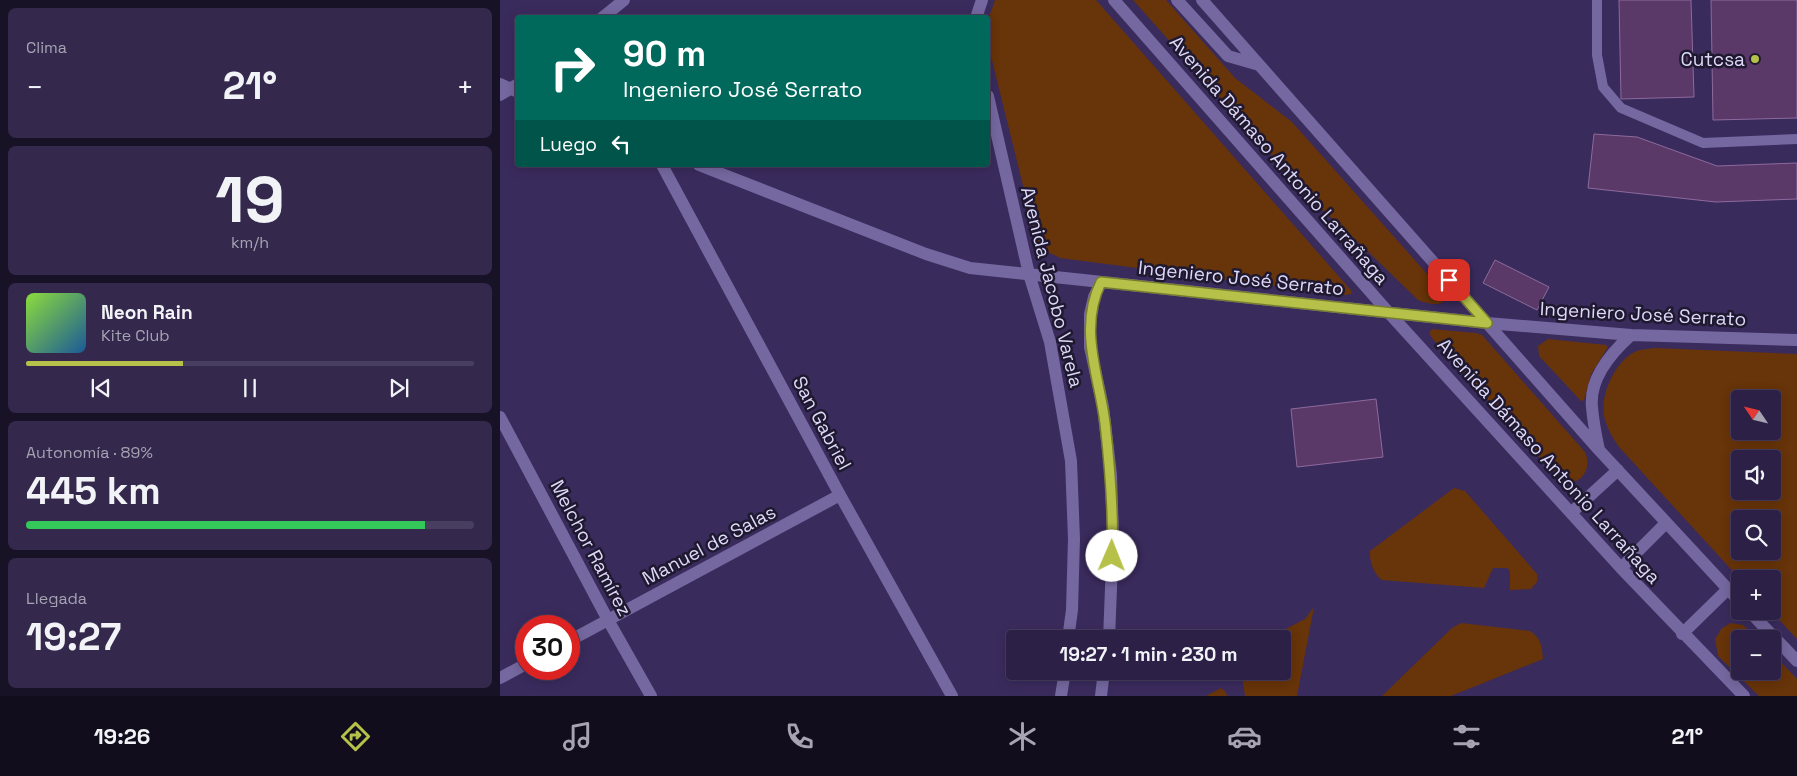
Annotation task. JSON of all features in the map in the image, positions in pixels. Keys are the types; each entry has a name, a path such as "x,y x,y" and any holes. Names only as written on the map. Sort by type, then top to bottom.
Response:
{"street":[{"path":"606,15 624,0"},
{"path":"977,15 982,0"},
{"name":"Avenida Dámaso Antonio Larrañaga","path":"1114,0 1389,314 1620,568 1744,696"},
{"path":"1177,0 1228,56 1259,65"},
{"path":"1202,0 1599,450 1731,592"},
{"name":"Avenida Jacobo Varela","path":"990,105 1029,274 1050,342 1071,461 1074,539 1072,610 1069,630"},
{"name":"San Gabriel","path":"663,167 840,495 952,696"},
{"name":"Ingeniero José Serrato","path":"704,167 926,254 970,268 1487,323 1631,335 1797,340"},
{"name":"Avenida Jacobo Varela","path":"1101,282 1094,297 1090,314 1090,347 1102,407 1111,474 1113,537 1109,630"},
{"path":"1599,450 1592,406 1596,379 1618,346 1631,335"},
{"name":"Melchor Ramírez","path":"500,417 608,620 651,696"},
{"path":"1571,513 1618,470"},
{"name":"Manuel de Salas","path":"580,635 840,495"},
{"path":"1620,568 1666,523"},
{"path":"1682,634 1728,589"},
{"path":"1758,620 1797,661"},
{"path":"500,678 515,670"},
{"path":"1061,696 1064,680"},
{"path":"1101,696 1103,680"}],"lane":[{"path":"1597,0 1597,55 1603,88 1621,108 1703,143 1797,140"}],"shaded area":[{"path":"995,0 1096,0 1352,291 1351,294 1344,295 1060,258 1044,249 1039,244 1035,234 990,52 990,15"},
{"path":"1133,0 1166,0 1235,78 1292,122 1444,293 1445,298 1443,301 1432,304 1418,300 1353,237 1312,201"},
{"path":"1432,329 1482,335 1585,452 1587,466 1582,477 1577,481 1571,482 1557,477 1432,338 1429,333"},
{"path":"1548,339 1606,345 1608,347 1591,374 1584,400 1581,401 1539,356 1538,346"},
{"path":"1656,348 1797,354 1797,639 1779,620 1781,620 1781,570 1732,570 1619,447 1610,432 1603,407 1607,388 1622,361 1639,350"},
{"path":"1454,488 1465,491 1537,574 1537,582 1531,589 1510,590 1510,571 1507,568 1493,568 1484,588 1382,580 1379,578 1371,563 1370,551"},
{"path":"1314,607 1297,696 1245,696 1242,680 1291,680 1291,630 1284,630 1305,619"},
{"path":"1461,623 1530,631 1537,636 1543,659 1451,696 1382,696 1452,628"},
{"path":"1731,623 1743,625 1748,630 1731,630 1731,669 1718,656 1715,639 1722,628"},
{"path":"1781,662 1797,679 1797,696 1759,696 1743,680 1781,680"},
{"path":"1221,688 1226,692 1227,696 1206,696"}],"building":[{"path":"1619,0 1691,0 1694,97 1621,99"},
{"name":"Cutcsa","path":"1711,0 1797,0 1797,118 1713,120"},
{"path":"1594,134 1637,137 1717,166 1797,163 1797,199 1716,202 1588,188"},
{"path":"1495,260 1549,287 1537,310 1483,283"},
{"path":"1376,399 1383,457 1297,467 1291,409"}],"place":[{"name":"Cutcsa","path":"1755,59"}],"route":[{"path":"1112,556 1111,474 1102,407 1090,347 1090,314 1094,297 1101,282 1487,323 1449,280"}]}
